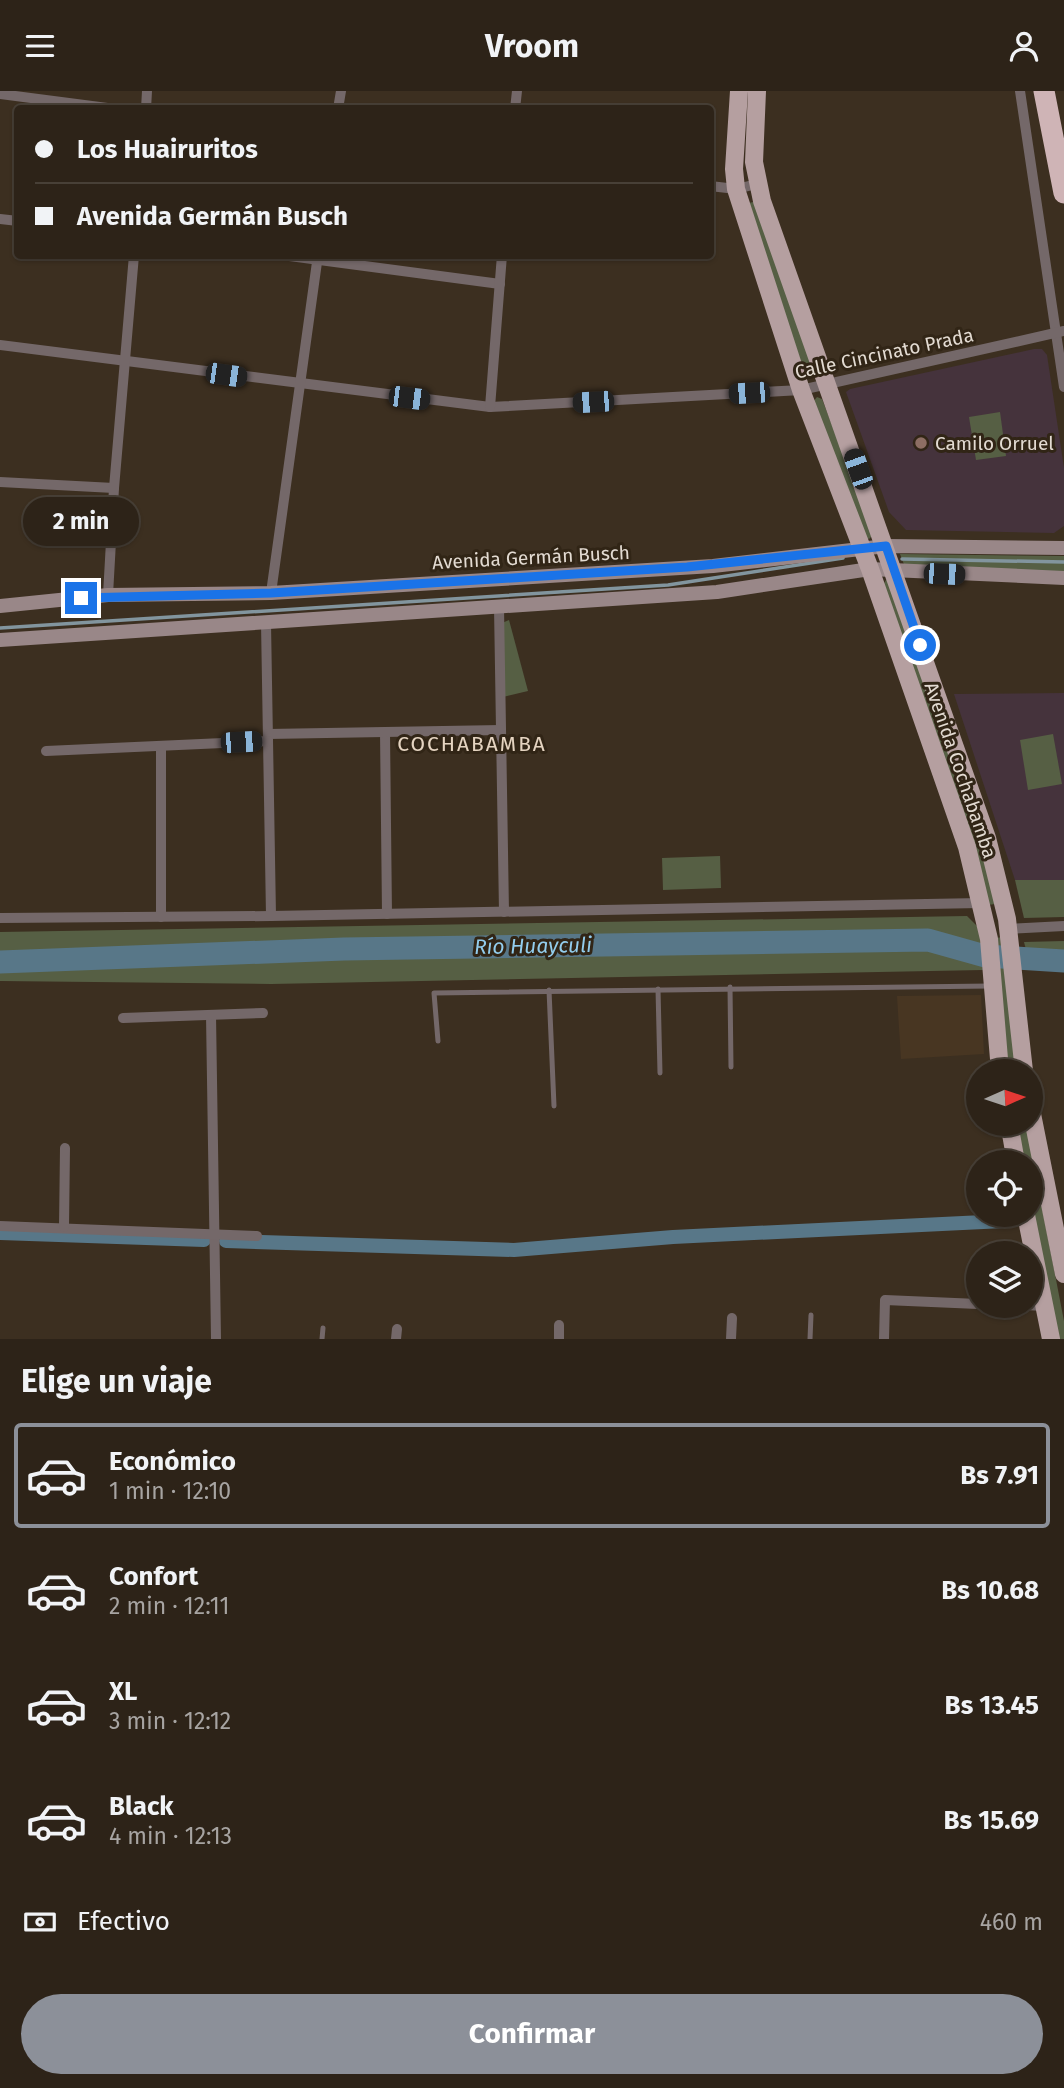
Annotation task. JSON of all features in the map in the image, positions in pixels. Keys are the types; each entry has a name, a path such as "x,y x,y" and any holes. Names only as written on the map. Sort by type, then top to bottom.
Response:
{"highway":[{"path":"1044,91 1064,193"}],"main road":[{"name":"Avenida Cochabamba","path":"739,91 734,169 736,189 801,390 870,569 967,847 991,958 999,1059"},
{"name":"Avenida Cochabamba","path":"757,91 754,162 757,184 826,387 886,546 987,838 1008,924 1023,1059"},
{"path":"985,922 1008,924"},
{"path":"1036,1136 1064,1274"},
{"path":"1028,1227 1051,1339"}],"street":[{"path":"1020,91 1060,332 1064,387"},
{"path":"0,94 84,105"},
{"path":"714,186 736,189 757,184"},
{"path":"108,595 114,488 134,259"},
{"path":"271,593 318,259"},
{"path":"325,259 500,284"},
{"path":"490,407 502,259"},
{"name":"Calle Cincinato Prada","path":"0,345 490,407 826,387 1060,332"},
{"path":"0,482 114,488"},
{"name":"Avenida Germán Busch","path":"0,606 108,595 271,593 721,565 886,546 1064,548"},
{"path":"0,640 717,592 870,569 1064,578"},
{"path":"499,607 504,912"},
{"path":"266,623 271,916"},
{"path":"46,751 385,731 501,730"},
{"path":"385,731 387,914"},
{"path":"161,746 161,917"},
{"path":"0,918 271,916 981,903"},
{"path":"1008,924 1064,926"},
{"path":"122,1018 263,1013"},
{"path":"211,1015 216,1339"},
{"path":"64,1227 65,1148"},
{"path":"0,1226 257,1236"},
{"path":"884,1339 885,1300 966,1303"},
{"path":"731,1339 732,1318"},
{"path":"559,1325 559,1339"}],"lane":[{"path":"438,1041 434,993 730,987 993,986"},
{"path":"730,987 731,1067"},
{"path":"658,989 660,1073"},
{"path":"549,990 554,1106"},
{"path":"810,1339 811,1315"},
{"path":"322,1339 323,1328"}],"shaded area":[{"path":"1042,349 1047,355 1064,468 1064,526 1054,533 906,530 889,512 846,392"},
{"path":"1064,693 1064,880 1015,880 954,694"},
{"path":"981,995 984,1054 901,1059 897,996"}],"green space":[{"path":"749,203 756,203 813,369 810,375 804,372"},
{"path":"817,397 822,399 874,534 869,539 866,538 813,402"},
{"path":"1000,412 1006,456 976,460 969,417"},
{"path":"900,554 1064,556 1064,572 905,567"},
{"path":"889,580 976,825 995,904 988,905 883,585"},
{"path":"509,620 528,691 503,697 502,623"},
{"path":"1053,734 1062,784 1028,790 1020,740"},
{"path":"720,856 721,888 663,890 662,858"},
{"path":"1015,880 1064,880 1064,917 1024,918"},
{"path":"967,916 980,929 983,970 271,984 0,981 0,932"},
{"path":"1002,937 1015,1059 1006,1059 996,938"},
{"path":"1064,941 1064,969 1031,969 1024,942"},
{"path":"1018,1136 1028,1136 1031,1150 1021,1150"},
{"path":"1043,1212 1064,1321 1064,1339 1058,1339 1043,1262 1043,1241 1039,1241 1036,1227 1043,1227"}],"waterway":[{"path":"0,628 668,585 843,558"},
{"path":"902,559 1064,562"},
{"name":"Río Huayculi","path":"0,962 344,949 928,940 985,956 1064,961"},
{"path":"226,1241 514,1250 673,1237 966,1223"},
{"path":"0,1233 204,1240"}],"place":[{"name":"Camilo Orruel","path":"921,443"}],"district":[{"name":"COCHABAMBA","path":"472,744"}],"route":[{"path":"81,598 108,595 271,593 687,567 886,546 920,645"}]}
